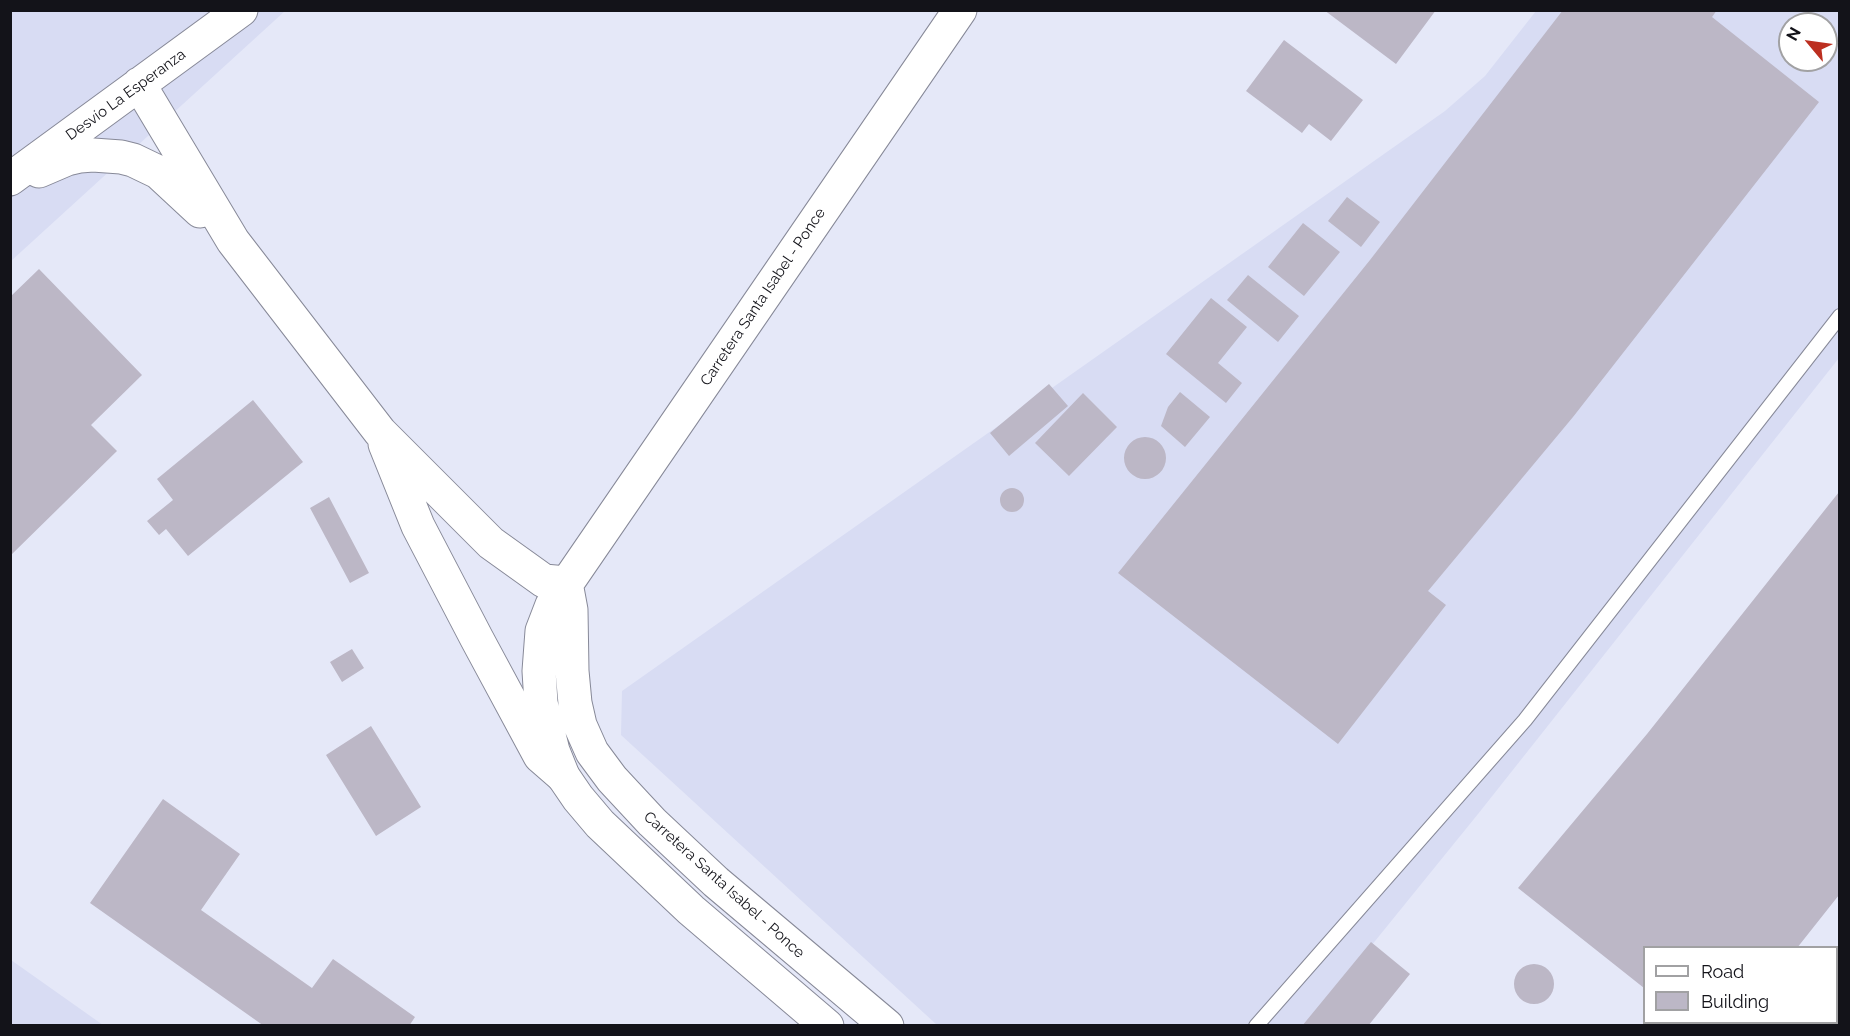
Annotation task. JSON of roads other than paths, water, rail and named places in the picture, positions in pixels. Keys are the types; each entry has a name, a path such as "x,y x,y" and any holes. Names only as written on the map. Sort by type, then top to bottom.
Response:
{"main road":[{"name":"Desvío La Esperanza","path":"10,179 241,10"},
{"name":"Carretera Santa Isabel - Ponce","path":"887,1026 830,1013 691,910 600,824 563,776 548,733 541,703 538,671 542,631 552,604 960,10"},
{"path":"139,84 233,241 380,432 491,543 544,581 566,583"},
{"path":"10,184 54,164 80,156 107,155 127,158 158,171 233,241"},
{"path":"380,432 418,526 477,639 540,756 563,776"},
{"name":"Carretera Santa Isabel - Ponce","path":"566,583 572,610 572,671 575,703 580,725 592,752 612,779 652,822 716,882 830,1013"}],"lane":[{"path":"1256,1026 1525,720 1839,316"}]}
